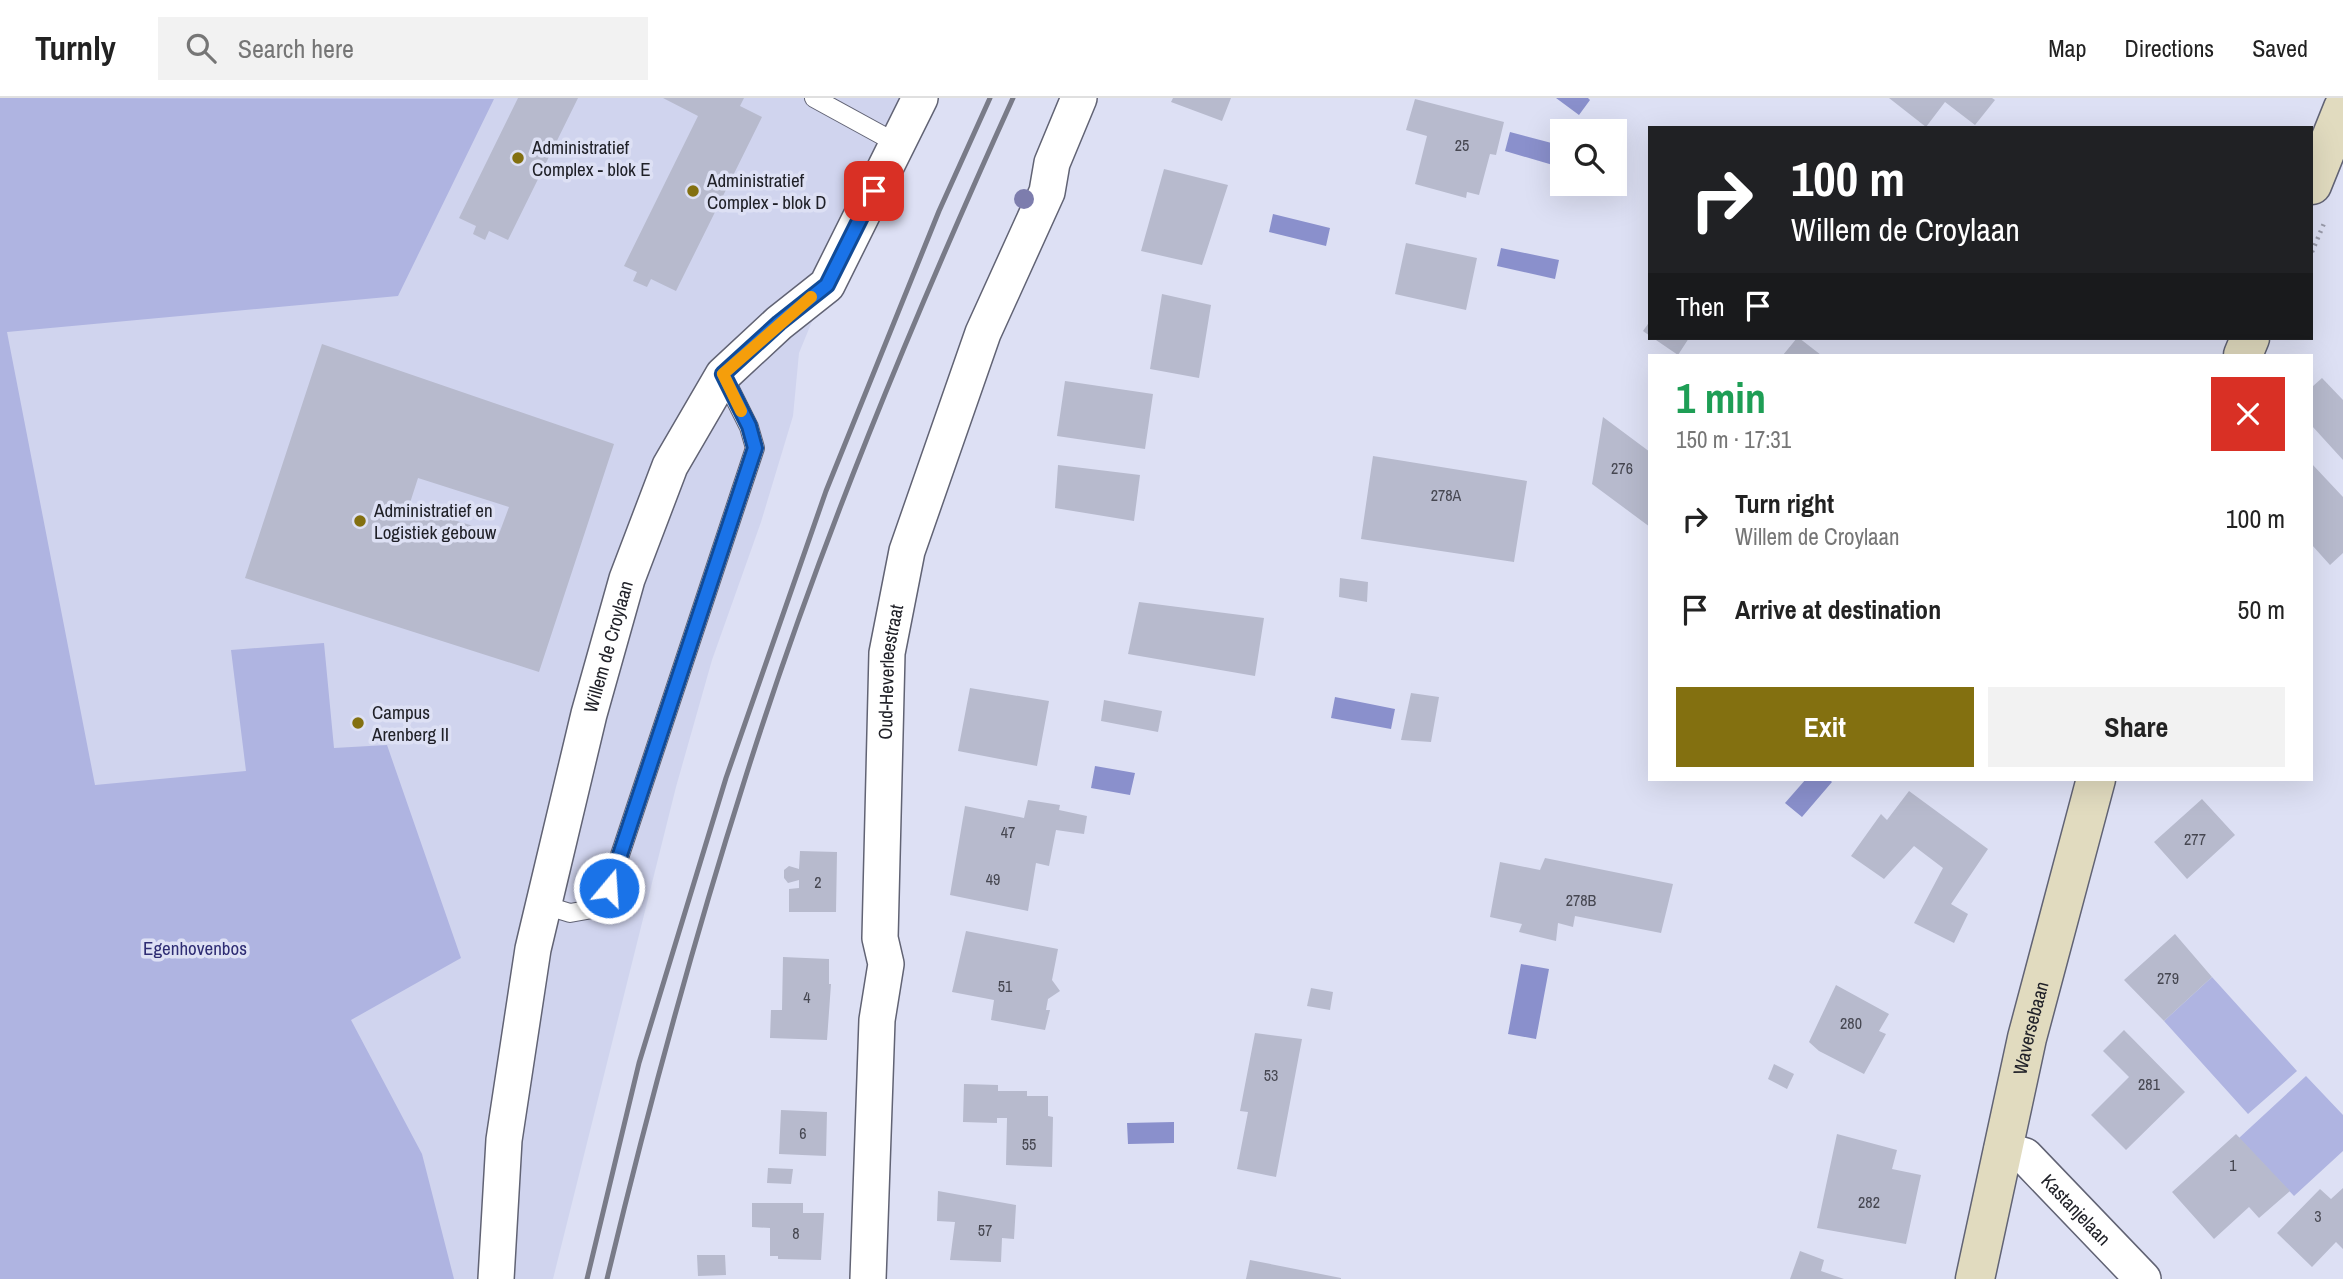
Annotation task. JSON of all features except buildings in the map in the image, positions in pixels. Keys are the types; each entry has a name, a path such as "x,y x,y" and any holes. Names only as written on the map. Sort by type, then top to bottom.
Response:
{"street":[{"name":"Willem de Croylaan","path":"496,1279 504,1140 533,949 589,714 627,579 670,466 723,374 779,323 827,285 920,98"},
{"name":"Oud-Heverleestraat","path":"868,1279 877,1020 886,964 880,938 887,653 907,551 933,470 984,333 1046,192 1052,163 1079,98"},
{"path":"2313,183 2343,108"},
{"name":"Waversebaan","path":"1975,1279 2031,1025 2095,781"},
{"name":"Kastanjelaan","path":"2002,1149 2025,1156 2143,1279"}],"lane":[{"path":"814,98 898,144"},
{"path":"544,905 570,913 598,908 609,888 755,448 749,426 723,374"}],"shaded area":[{"name":"Campus Arenberg II","path":"0,98 920,98 827,285 799,353 793,416 761,522 712,660 676,787 553,1279 189,1279 0,617"},
{"path":"1556,98 1588,98 1590,100 1579,115"},
{"path":"1510,132 1550,143 1550,164 1505,151"},
{"path":"1273,214 1330,228 1326,246 1269,232"},
{"path":"1501,248 1559,260 1555,279 1497,266"},
{"path":"1335,697 1395,709 1391,729 1331,718"},
{"path":"1095,766 1135,773 1130,795 1091,788"},
{"path":"1804,781 1832,782 1802,817 1785,803"},
{"path":"1521,964 1549,969 1536,1039 1508,1034"},
{"path":"1174,1122 1174,1143 1128,1144 1127,1123"}],"green space":[{"name":"Egenhovenbos","path":"0,98 494,99 398,296 7,332 95,785 246,771 231,650 324,643 334,748 387,745 461,958 351,1020 422,1154 454,1279 0,1279"},
{"path":"2212,977 2297,1071 2248,1114 2164,1021"},
{"path":"2306,1076 2343,1115 2343,1151 2294,1196 2239,1138"}],"railway":[{"path":"587,1279 639,1063 726,778 826,491 939,211 990,98"},
{"path":"607,1279 688,967 772,695 868,436 1013,98"}],"slow traffic":[{"path":"741,411 723,374 811,297"}],"place":[{"name":"Administratief Complex - blok E","path":"518,158"},
{"name":"Administratief Complex - blok D","path":"693,191"},
{"name":"Administratief en Logistiek gebouw","path":"360,521"},
{"name":"Campus Arenberg II","path":"358,723"}],"route":[{"path":"609,888 755,448 749,426 723,374 779,323 827,285 874,191"}]}
